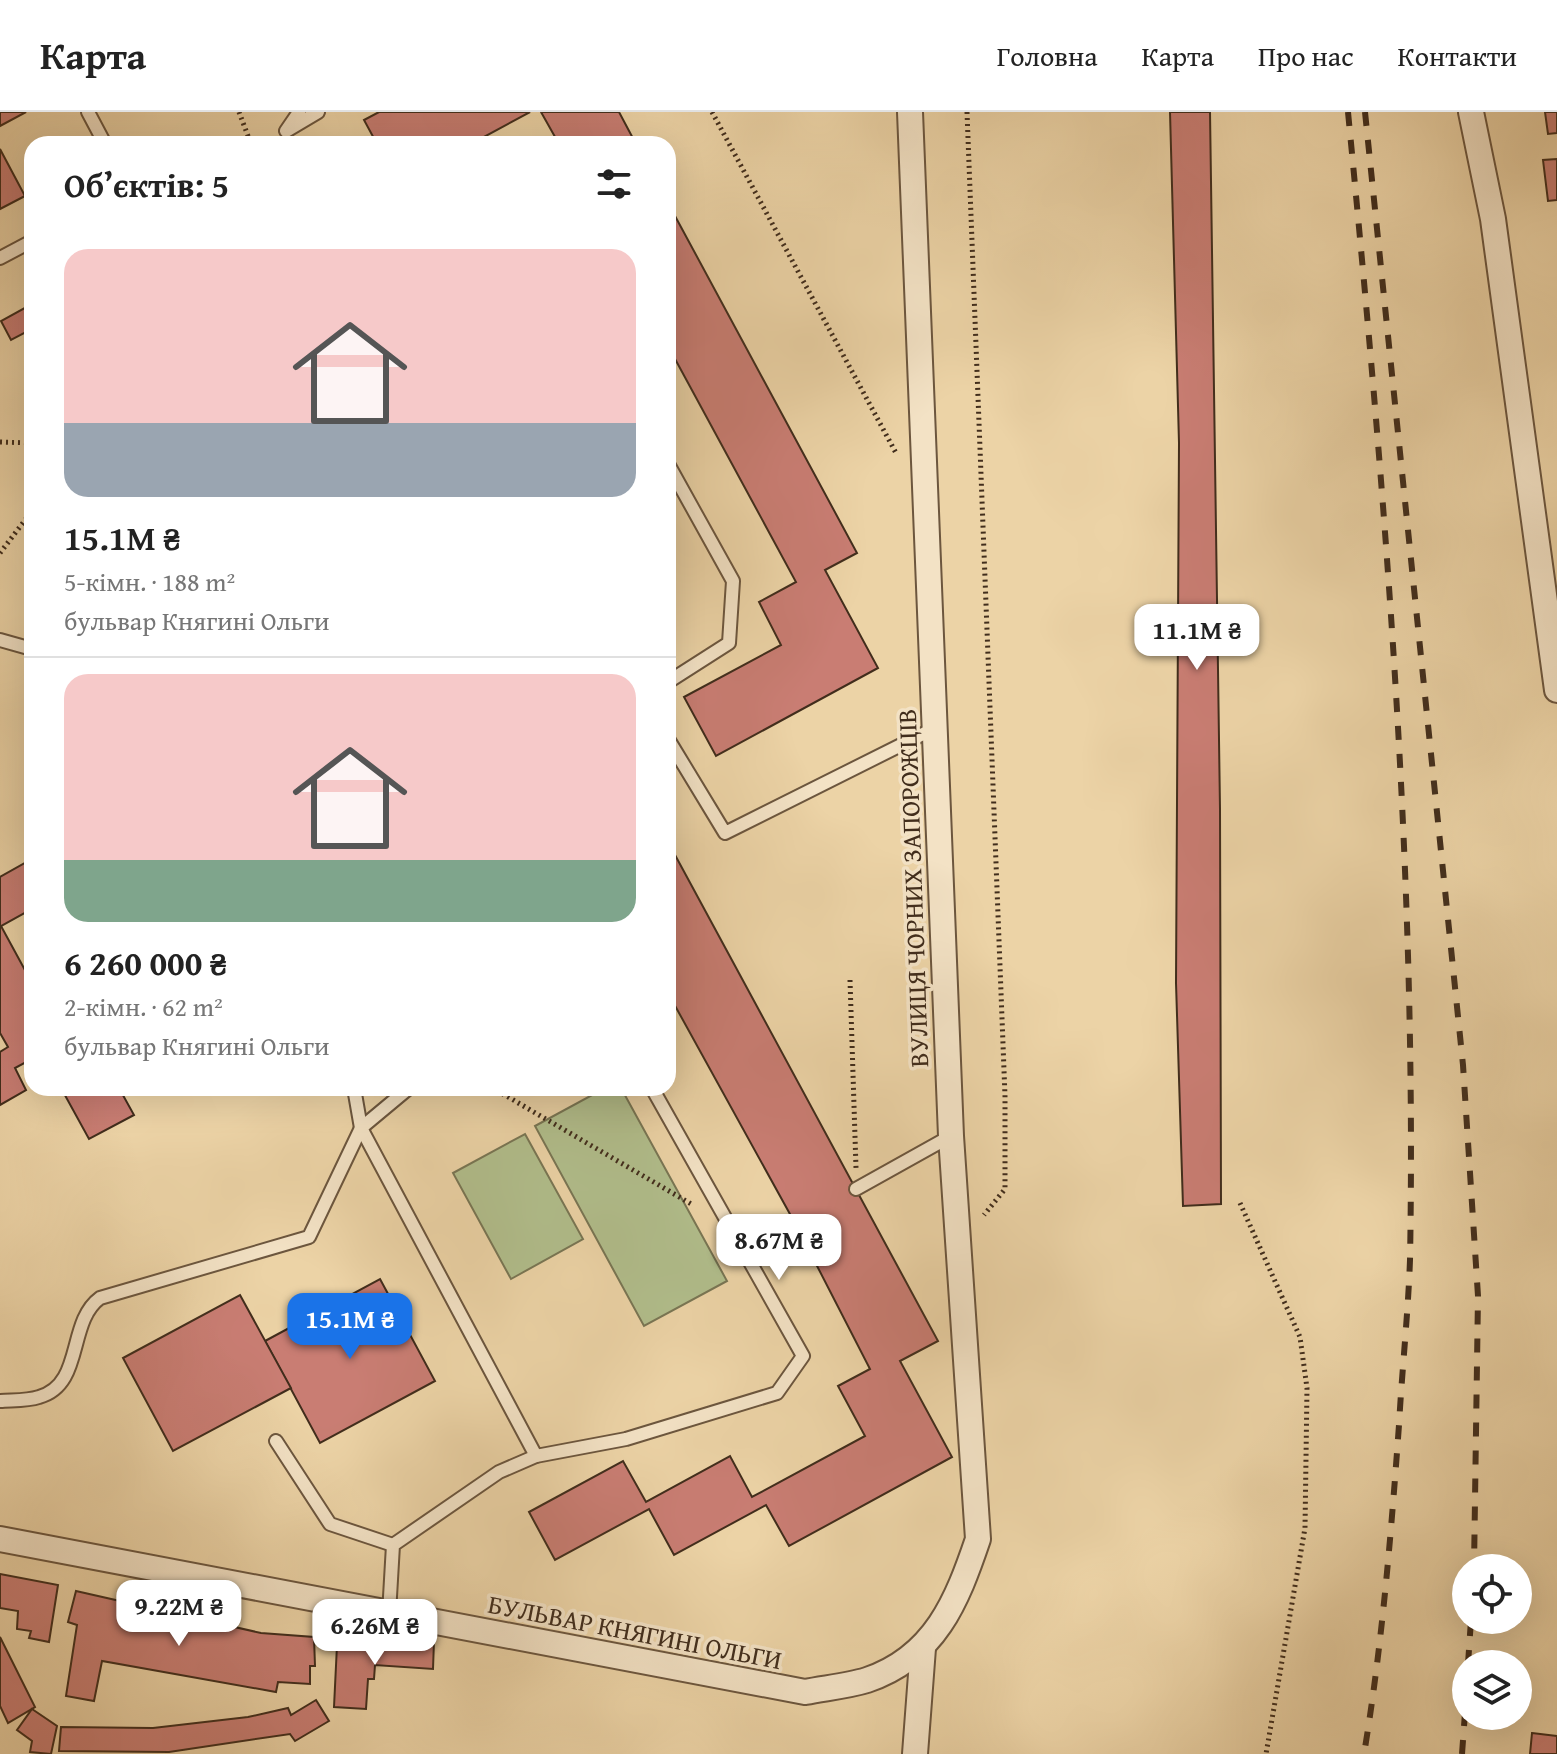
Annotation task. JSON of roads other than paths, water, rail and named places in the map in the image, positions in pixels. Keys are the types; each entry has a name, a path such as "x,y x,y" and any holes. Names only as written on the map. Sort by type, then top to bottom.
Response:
{"street":[{"name":"ВУЛИЦЯ ЧОРНИХ ЗАПОРОЖЦІВ","path":"910,112 951,1136 978,1539 958,1598 923,1648"},
{"path":"1471,112 1493,219 1557,690"},
{"name":"БУЛЬВАР КНЯГИНІ ОЛЬГИ","path":"0,1539 805,1692 868,1680 923,1648"},
{"path":"915,1754 923,1648"}],"lane":[{"path":"88,112 101,136"},
{"path":"284,136 299,112"},
{"path":"286,131 318,112"},
{"path":"0,258 24,245"},
{"path":"676,478 733,581 729,643 676,677"},
{"path":"0,640 24,647"},
{"path":"676,752 725,833 935,728"},
{"path":"355,1096 361,1128 536,1456"},
{"path":"0,1401 40,1397 58,1387 69,1369 84,1315 100,1298 309,1237 361,1128 399,1096"},
{"path":"393,1545 499,1472 536,1456 626,1439 777,1393 803,1356 656,1096"},
{"path":"856,1189 951,1136"},
{"path":"744,1253 796,1225"},
{"path":"276,1441 330,1524 393,1545"},
{"path":"389,1614 393,1545"}],"railway":[{"path":"1348,112 1396,685 1411,1116 1410,1260 1399,1425 1381,1631 1364,1754"},
{"path":"1365,112 1463,1065 1478,1296 1474,1554"},
{"path":"1469,1650 1470,1634"},
{"path":"1462,1754 1464,1730"}]}
